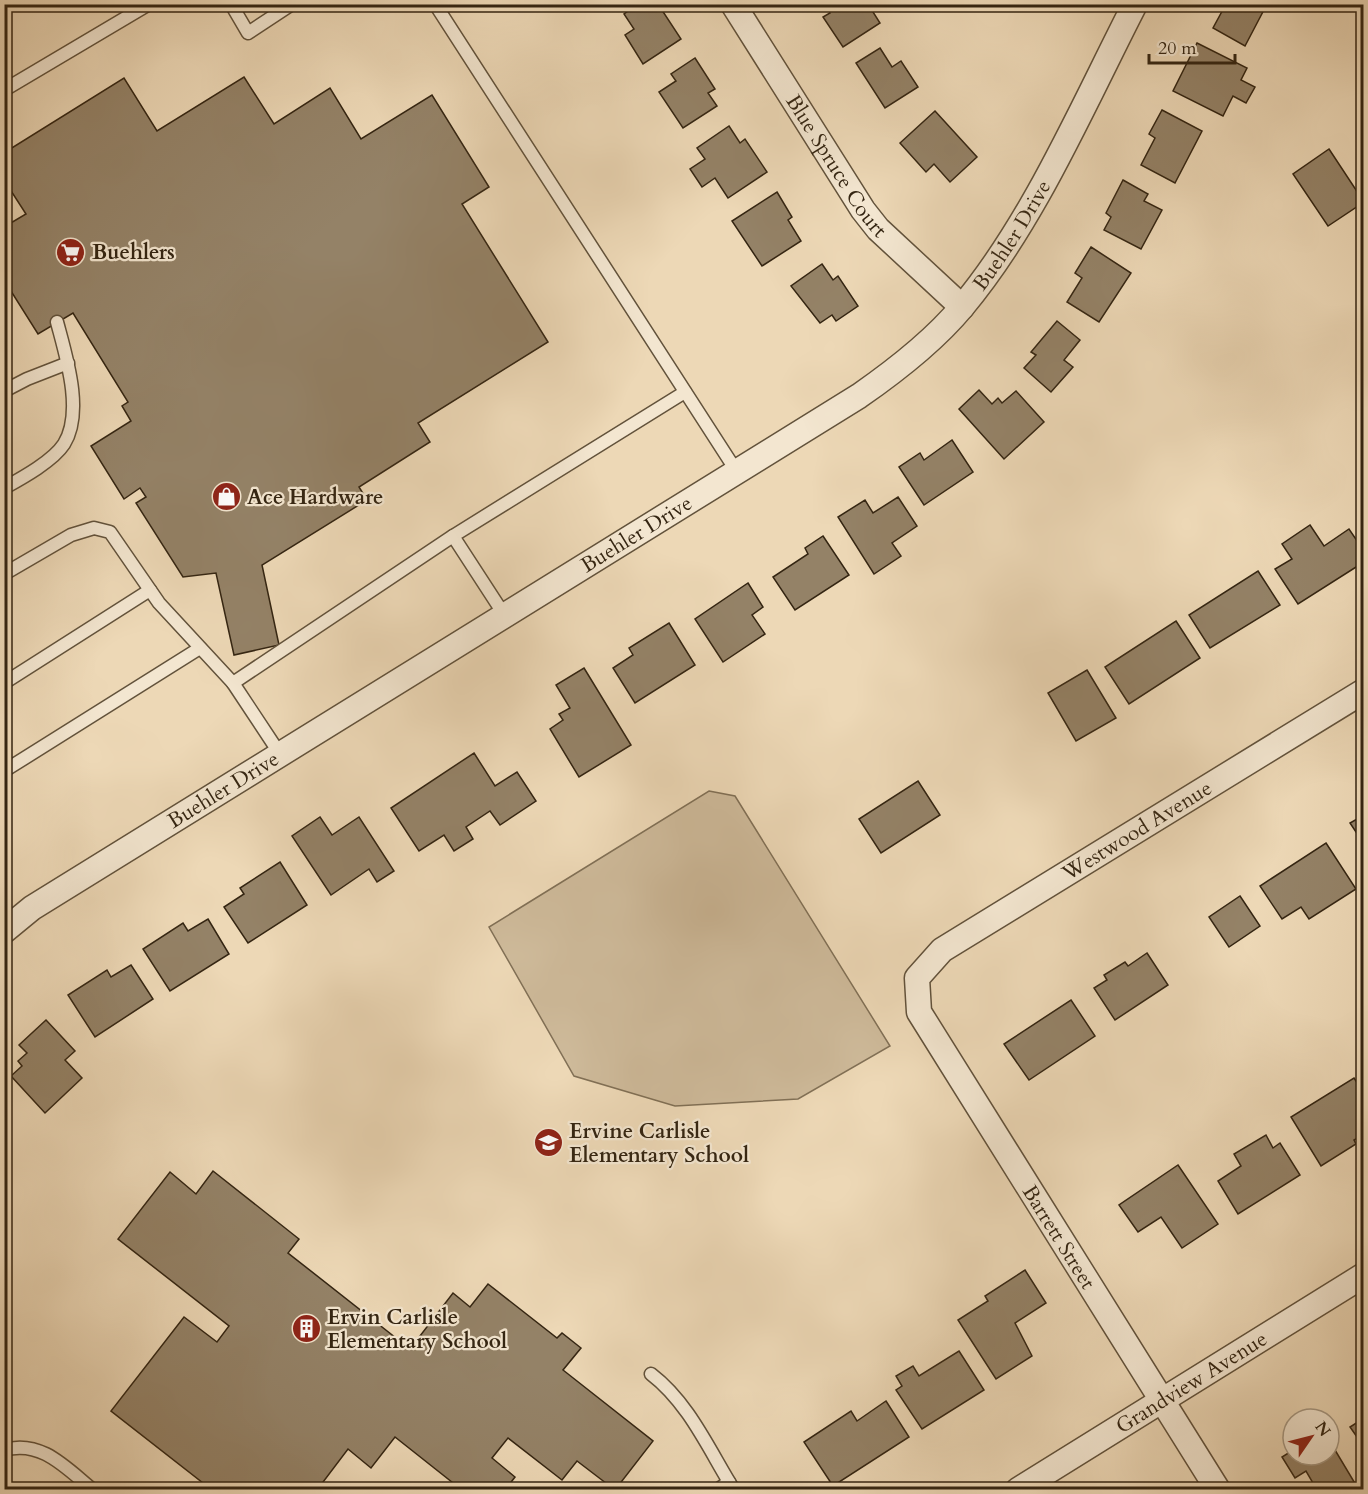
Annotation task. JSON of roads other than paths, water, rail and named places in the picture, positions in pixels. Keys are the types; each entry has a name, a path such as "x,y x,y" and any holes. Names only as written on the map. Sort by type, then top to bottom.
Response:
{"street":[{"name":"Blue Spruce Court","path":"733,4 863,210 878,229 962,307"},
{"name":"Buehler Drive","path":"4,931 32,908 879,382 918,351 962,307 997,262 1030,208 1136,4"},
{"name":"Westwood Avenue","path":"917,978 942,950 1364,691"},
{"name":"Barrett Street","path":"917,978 919,1012 1218,1490"},
{"name":"Grandview Avenue","path":"1018,1490 1161,1399 1364,1275"}],"lane":[{"path":"4,90 149,4"},
{"path":"231,4 249,33 292,4"},
{"path":"435,4 737,472"},
{"path":"4,488 38,468 64,444 74,409 68,363 57,322"},
{"path":"4,391 68,363"},
{"path":"233,684 453,536 685,392"},
{"path":"4,574 70,535 94,528 110,532 150,590 233,684 280,754"},
{"path":"453,536 505,616"},
{"path":"4,683 150,590"},
{"path":"4,771 200,648"},
{"path":"651,1374 662,1383 695,1423 732,1486 717,1490"},
{"path":"4,1450 23,1446 47,1453 93,1490"}],"place":[{"name":"Buehlers","path":"71,252"},
{"name":"Ace Hardware","path":"226,497"},
{"name":"Ervine Carlisle Elementary School","path":"548,1143"},
{"name":"Ervin Carlisle Elementary School","path":"306,1329"}]}
